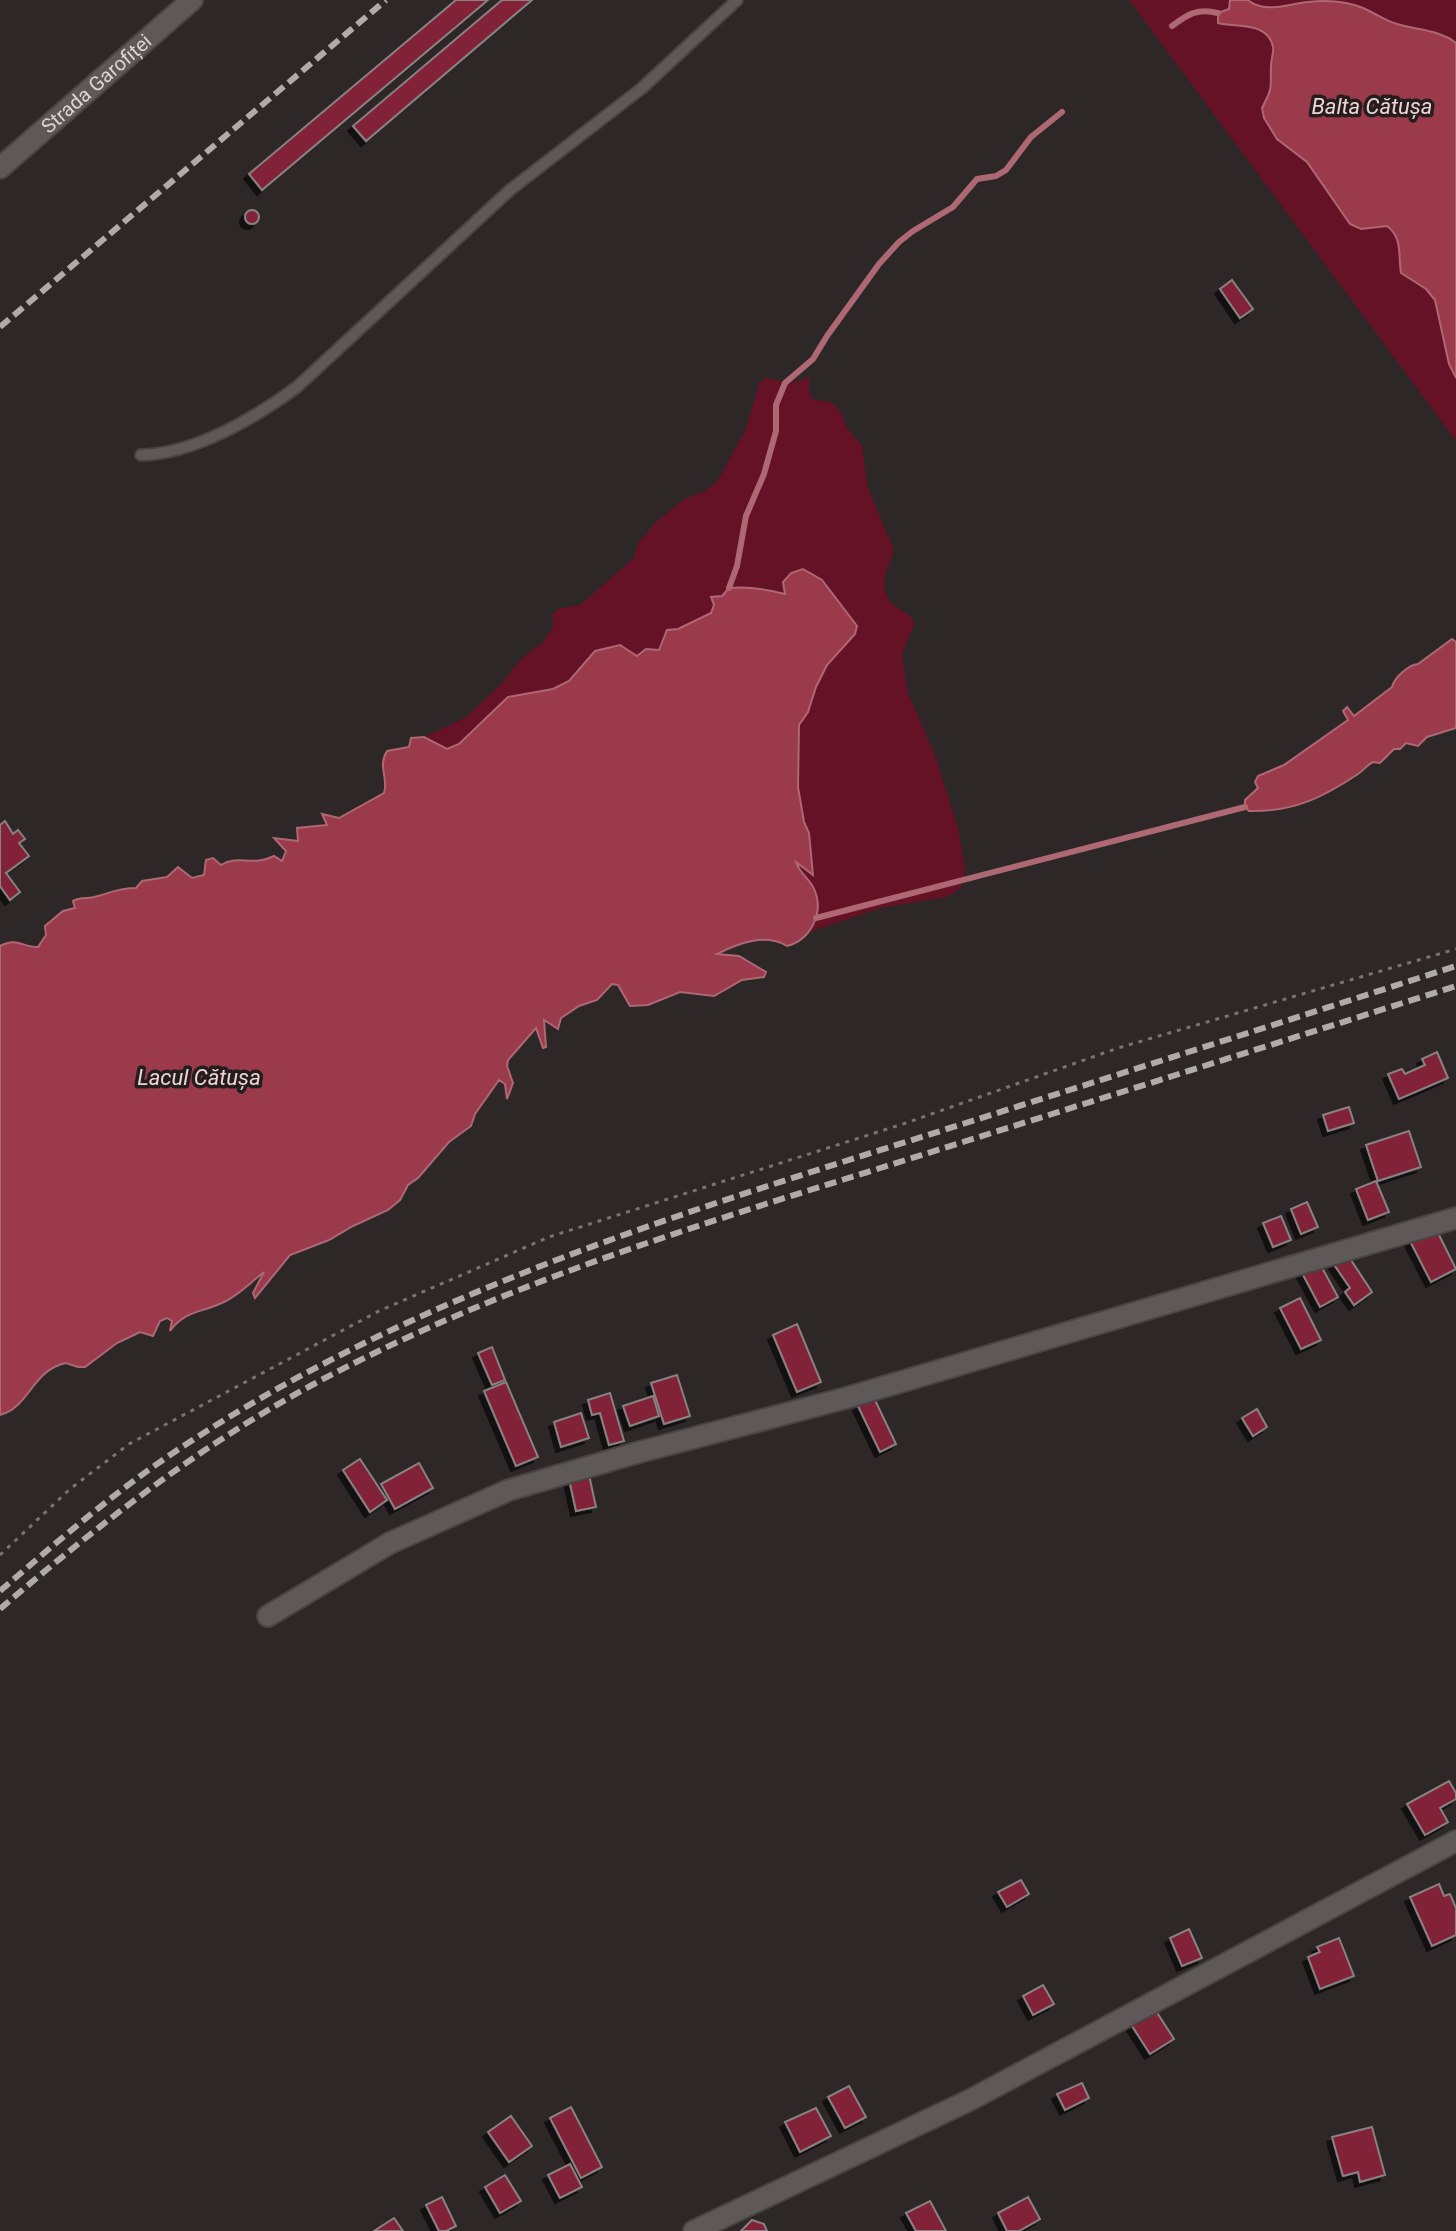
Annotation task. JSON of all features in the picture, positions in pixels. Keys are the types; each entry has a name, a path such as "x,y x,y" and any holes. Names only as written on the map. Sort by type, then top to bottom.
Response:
{"street":[{"name":"Strada Garofiței","path":"0,168 192,0"},
{"path":"268,1616 390,1543 509,1490 846,1398 1456,1218"},
{"path":"694,2231 970,2100 1456,1841"}],"lane":[{"path":"141,455 166,452 201,440 258,414 297,387 510,190 642,88 737,0"}],"path":[{"path":"0,1555 70,1489 129,1444 379,1311 549,1237 906,1123 1118,1048 1456,949"}],"shaded area":[{"path":"1129,0 1230,0 1228,26 1256,28 1267,35 1273,48 1271,84 1262,108 1307,162 1350,224 1361,229 1387,226 1396,233 1399,259 1410,280 1426,289 1435,300 1449,364 1456,378 1456,441"},
{"path":"1248,0 1456,0 1456,43 1450,38 1326,2 1267,7 1255,6"},
{"path":"809,377 809,392 814,400 831,402 841,412 847,428 862,446 868,488 894,550 885,590 893,604 914,624 902,654 908,693 934,753 958,827 965,870 961,888 947,897 881,908 809,932 817,904 813,888 795,861 813,874 809,833 798,787 799,725 808,712 827,665 855,634 857,626 822,580 786,594 764,588 729,588 722,596 711,597 714,605 711,613 678,629 667,630 659,650 637,656 630,650 595,651 569,681 553,689 508,697 459,744 448,749 424,737 465,718 502,683 520,660 543,642 553,627 552,614 558,609 580,605 634,558 638,543 656,522 684,499 707,490 718,480 746,429 759,383 766,378 792,383"}],"water":[{"name":"Balta Cătușa","path":"1230,0 1248,0 1269,7 1315,1 1343,2 1393,23 1443,35 1456,43 1456,378 1449,364 1435,300 1426,289 1401,273 1396,236 1387,226 1361,229 1350,224 1307,162 1277,139 1264,118 1262,108 1271,87 1273,47 1265,33 1258,29 1218,23 1218,13 1229,9"},
{"name":"Lacul Cătușa","path":"803,569 822,580 857,626 855,634 827,665 808,712 799,725 798,787 809,833 813,875 796,862 814,889 818,907 809,932 787,946 761,940 743,943 717,954 739,956 766,972 764,977 742,980 714,996 680,992 648,1005 630,1006 618,985 612,984 597,1000 579,1006 561,1018 558,1029 544,1020 546,1047 543,1048 536,1028 508,1060 513,1083 507,1099 505,1084 499,1080 475,1114 471,1126 449,1142 388,1210 329,1240 290,1255 255,1298 253,1293 264,1272 229,1299 188,1315 170,1331 172,1321 167,1318 160,1321 153,1336 140,1332 117,1343 85,1367 66,1363 55,1367 45,1373 18,1405 0,1415 0,946 15,942 38,947 46,935 45,926 63,911 75,908 73,901 136,888 142,881 167,877 178,867 192,878 204,875 206,860 213,858 221,865 234,860 259,860 274,856 282,861 286,851 274,838 298,841 297,828 327,825 322,814 339,818 384,793 383,762 387,751 409,747 411,738 424,737 447,749 459,744 508,697 553,689 569,681 595,651 620,645 637,656 646,649 659,650 667,630 678,629 711,613 714,605 711,597 722,596 729,588 736,587 785,594 783,582 791,573"},
{"path":"1452,639 1456,642 1456,728 1427,737 1418,746 1406,743 1400,749 1394,749 1380,763 1373,762 1345,783 1306,802 1265,811 1249,811 1245,807 1245,800 1258,788 1255,782 1258,776 1284,765 1348,720 1343,711 1347,707 1354,716 1392,687 1406,669"}],"building":[{"path":"456,0 488,0 262,190 249,174"},
{"path":"502,0 532,0 366,141 353,126"},
{"path":"252,210 259,217 252,224 245,217"},
{"path":"1232,280 1253,309 1240,318 1220,289"},
{"path":"5,821 13,834 18,830 25,839 19,843 29,856 6,873 20,892 10,900 0,886 0,825"},
{"path":"1437,1052 1448,1078 1399,1099 1388,1074 1402,1069 1405,1074 1425,1065 1422,1059"},
{"path":"1349,1107 1354,1123 1328,1131 1323,1115"},
{"path":"1409,1131 1421,1167 1378,1181 1366,1145"},
{"path":"1376,1181 1389,1212 1368,1220 1356,1189"},
{"path":"1307,1202 1318,1227 1301,1234 1291,1209"},
{"path":"1281,1216 1291,1240 1273,1247 1263,1223"},
{"path":"1436,1229 1456,1269 1431,1282 1410,1241"},
{"path":"1347,1254 1372,1292 1354,1305 1345,1292 1350,1288 1333,1263"},
{"path":"1319,1262 1338,1297 1320,1307 1301,1271"},
{"path":"1300,1298 1321,1340 1301,1349 1280,1308"},
{"path":"797,1324 821,1382 797,1392 773,1335"},
{"path":"492,1347 505,1380 492,1385 478,1353"},
{"path":"677,1375 690,1416 664,1424 651,1383"},
{"path":"506,1382 538,1457 516,1466 484,1391"},
{"path":"610,1393 624,1441 609,1445 600,1413 592,1415 588,1400"},
{"path":"653,1396 659,1416 630,1426 623,1406"},
{"path":"874,1398 896,1444 880,1452 858,1406"},
{"path":"1257,1409 1267,1427 1253,1436 1242,1418"},
{"path":"581,1413 589,1438 561,1447 554,1422"},
{"path":"360,1459 387,1500 370,1512 343,1470"},
{"path":"419,1463 433,1488 395,1509 381,1484"},
{"path":"589,1475 596,1507 576,1511 569,1479"},
{"path":"1449,1781 1456,1799 1440,1808 1448,1822 1425,1835 1407,1804"},
{"path":"1021,1880 1029,1894 1007,1907 998,1892"},
{"path":"1439,1884 1444,1896 1450,1894 1456,1908 1456,1935 1432,1946 1410,1897"},
{"path":"1189,1929 1202,1958 1182,1966 1170,1938"},
{"path":"1339,1938 1354,1976 1320,1989 1308,1957 1320,1952 1317,1947"},
{"path":"1043,1985 1054,2004 1033,2015 1023,1996"},
{"path":"1156,2011 1174,2039 1150,2054 1132,2026"},
{"path":"1082,2083 1089,2098 1065,2110 1057,2094"},
{"path":"849,2086 866,2117 845,2128 828,2097"},
{"path":"571,2107 602,2167 581,2178 550,2118"},
{"path":"816,2108 831,2136 800,2152 785,2122"},
{"path":"511,2116 532,2146 509,2162 488,2132"},
{"path":"1372,2127 1385,2175 1360,2182 1358,2172 1343,2176 1332,2137"},
{"path":"570,2164 582,2187 560,2198 548,2175"},
{"path":"505,2175 521,2201 500,2213 485,2187"},
{"path":"442,2197 456,2226 446,2231 439,2231 426,2205"},
{"path":"1028,2197 1040,2219 1019,2231 1007,2231 998,2213"},
{"path":"930,2201 946,2231 916,2231 906,2213"},
{"path":"394,2218 403,2231 374,2231"},
{"path":"752,2220 764,2224 767,2231 741,2231"}],"waterway":[{"path":"1172,26 1193,13 1218,13"},
{"path":"729,588 737,566 746,516 764,474 776,431 776,405 785,383 813,359 879,264 899,242 953,207 977,179 996,176 1006,170 1031,137 1062,112"},
{"path":"816,918 1245,807"}],"railway":[{"path":"0,327 386,0"},
{"path":"0,1591 64,1536 176,1451 263,1397 353,1349 446,1305 540,1266 733,1197 1456,966"},
{"path":"0,1609 74,1547 229,1434 312,1385 448,1319 588,1264 730,1215 1456,986"}]}
